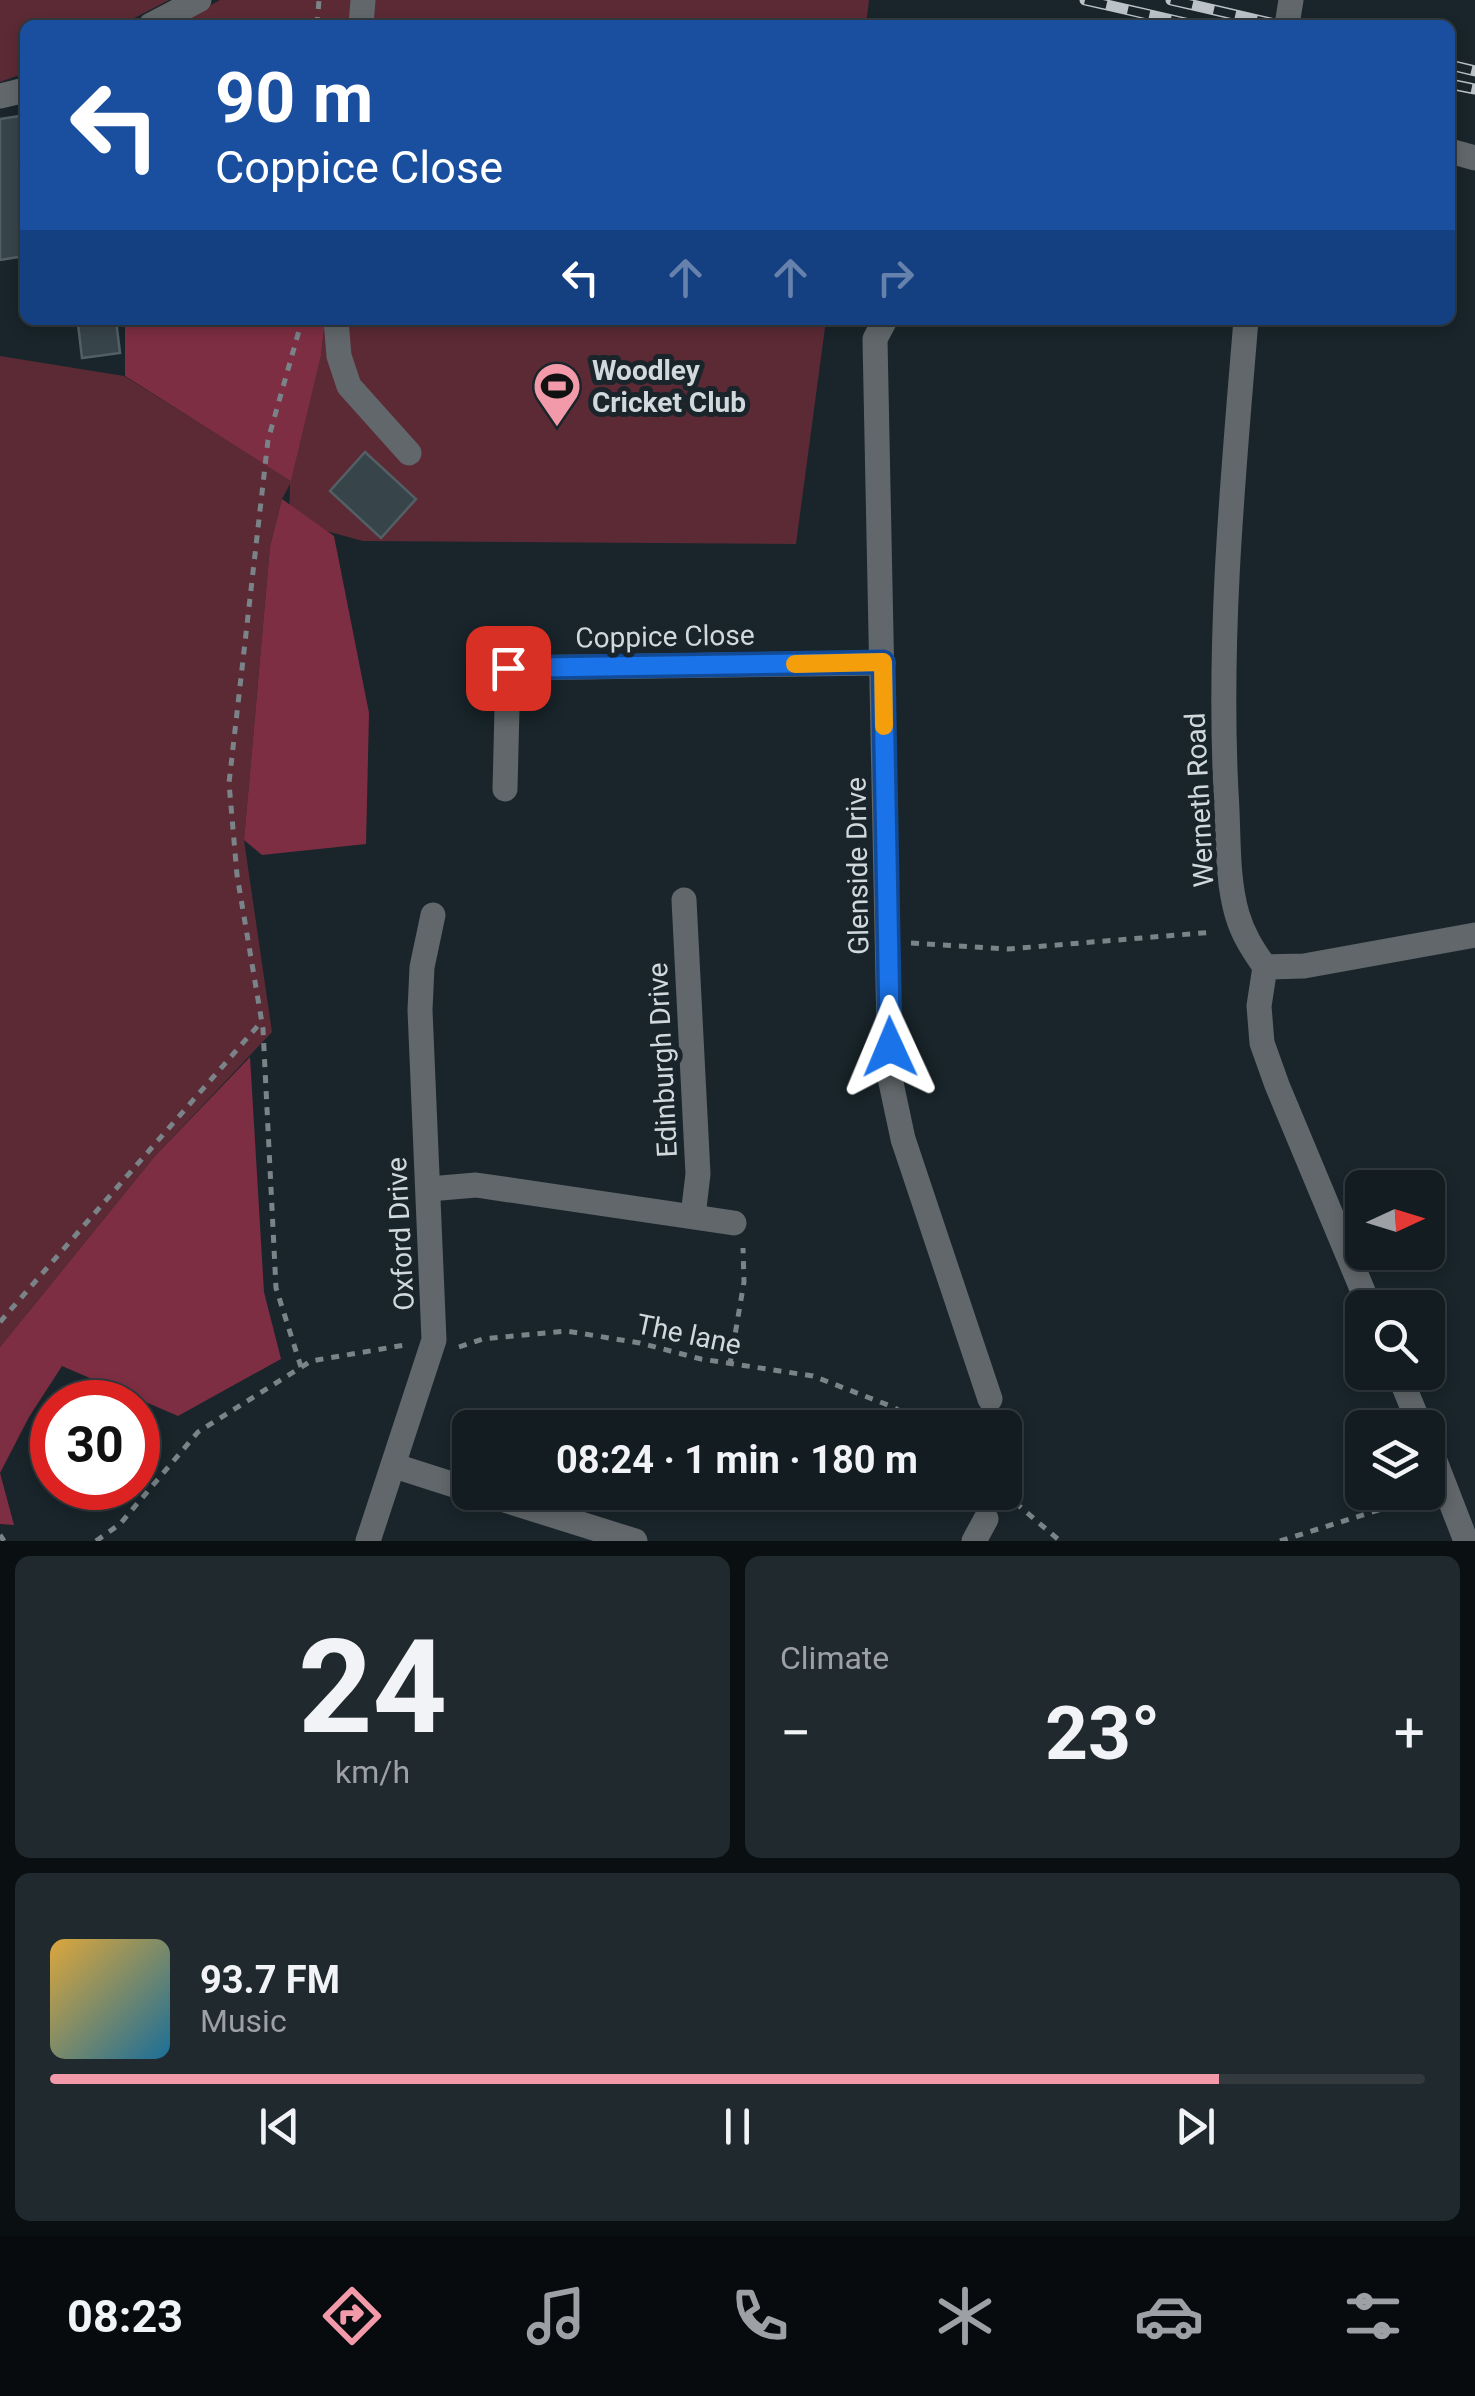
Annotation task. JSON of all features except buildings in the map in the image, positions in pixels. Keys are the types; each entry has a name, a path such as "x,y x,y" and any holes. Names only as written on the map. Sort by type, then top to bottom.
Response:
{"street":[{"path":"161,20 199,0"},
{"path":"336,325 339,356 349,386 409,453"},
{"name":"Glenside Drive","path":"882,325 875,340 890,1078 903,1139 990,1399"},
{"name":"Werneth Road","path":"1246,325 1224,644 1225,762 1231,877 1245,939 1266,967"},
{"name":"Coppice Close","path":"505,788 508,668 883,662"},
{"name":"Edinburgh Drive","path":"684,900 698,1174 693,1216"},
{"name":"Oxford Drive","path":"368,1541 434,1340 420,1010 422,967 433,915"},
{"path":"1362,1290 1276,1085 1262,1042 1260,1006 1266,967 1304,966 1475,935"},
{"path":"429,1189 476,1185 734,1223"},
{"path":"395,1466 452,1484"},
{"path":"1446,1488 1466,1541"},
{"path":"536,1510 635,1541"}],"path":[{"path":"301,325 268,440 229,783 237,875 262,1021 276,1288 301,1367"},
{"path":"888,940 927,946 1008,949 1205,934 1241,926"},
{"path":"0,1322 262,1021"},
{"path":"730,1364 744,1282 744,1256 734,1223"},
{"name":"The lane","path":"96,1541 120,1524 198,1432 301,1367 434,1340 456,1348 483,1339 566,1330 730,1364 813,1376 894,1410"},
{"path":"1280,1541 1446,1488"},
{"path":"1022,1508 1060,1541"}],"shaded area":[{"path":"0,0 169,0 131,20 20,20 20,75 0,82"},
{"path":"220,0 869,0 867,20 184,20"},
{"path":"125,325 324,325 321,356 291,481 125,376"},
{"path":"324,325 825,325 796,544 363,541 289,521 290,484 282,499 270,546 244,840 272,1032 155,1156 0,1347 0,356 124,376 291,480 321,356"},
{"path":"282,499 334,536 369,713 366,844 262,855 244,840 270,546"},
{"path":"250,1057 264,1292 281,1359 178,1416 160,1408 160,1380 94,1380 62,1366 53,1380 30,1380 29,1417 0,1473 0,1347 155,1156"},
{"path":"0,1473 14,1525 0,1524"}],"railway":[{"path":"1085,0 1172,20"},
{"path":"1171,0 1257,20"},
{"path":"1455,66 1475,71"},
{"path":"1455,85 1475,89"}],"slow traffic":[{"path":"795,664 883,662 884,726"}],"place":[{"name":"Woodley Cricket Club","path":"557,428"}],"route":[{"path":"508,668 883,662 890,1047"}]}
